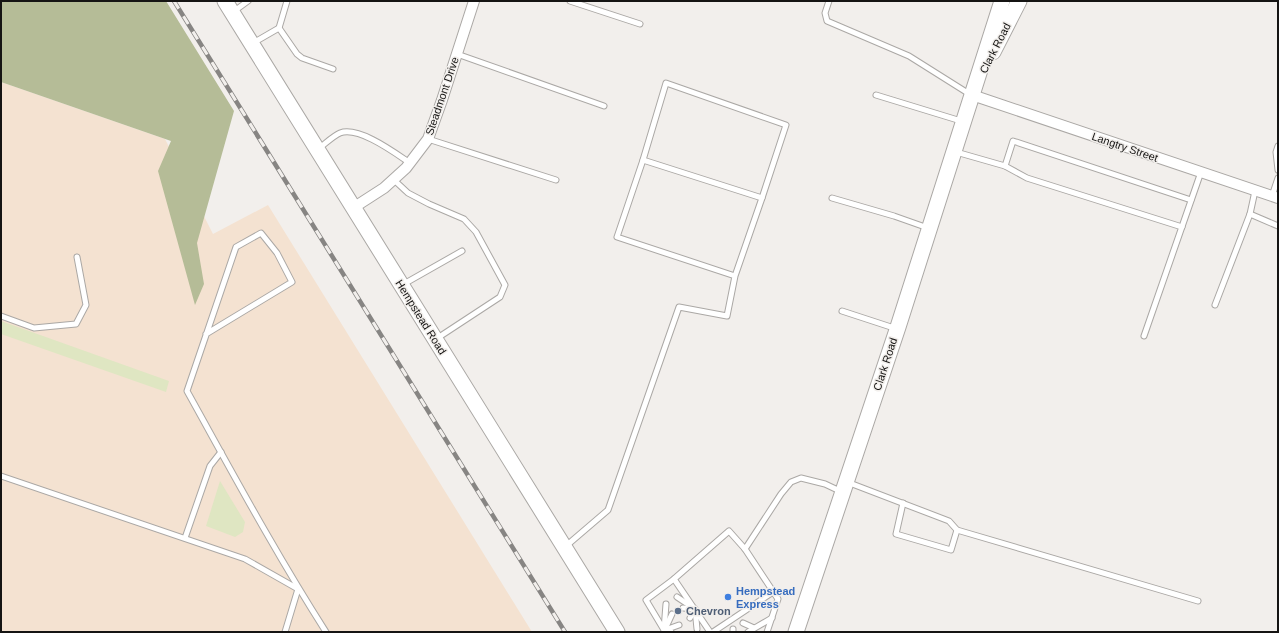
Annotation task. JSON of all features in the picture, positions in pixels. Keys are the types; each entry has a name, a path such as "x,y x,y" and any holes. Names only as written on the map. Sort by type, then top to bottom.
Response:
{"street":[{"name":"Steadmont Drive","path":"353,208 373,196 393,180 410,163 428,139 474,1"},
{"name":"Clark Road","path":"796,632 897,329 1002,1"},
{"name":"Clark Road","path":"972,96 1019,1"},
{"name":"Hempstead Road","path":"229,7 617,632"},
{"name":"Langtry Street","path":"972,96 1275,197"}],"lane":[{"path":"229,7 248,1"},
{"path":"252,44 279,28 288,1"},
{"path":"570,1 640,24"},
{"path":"829,1 825,12 827,21 909,56 972,96"},
{"path":"279,28 296,54 302,58 333,69"},
{"path":"457,54 604,106"},
{"path":"564,547 608,510 679,307 727,316 735,276 786,125 666,83 643,160 617,236 735,276"},
{"path":"876,95 963,122"},
{"path":"317,150 339,133 347,131 356,133 387,146 410,163"},
{"path":"428,139 556,180"},
{"path":"1005,166 1013,141 1191,200"},
{"path":"1278,146 1276,152 1278,170"},
{"path":"953,152 1005,166 1027,178 1182,227"},
{"path":"643,160 762,198"},
{"path":"1144,336 1201,172"},
{"path":"1275,197 1278,178"},
{"path":"393,180 408,193 464,219 476,232 505,285 500,297 435,340"},
{"path":"1215,305 1250,214 1256,190"},
{"path":"832,198 929,228"},
{"path":"1250,214 1278,226"},
{"path":"206,334 292,282 277,254 261,233 236,247 206,334 187,391 298,589 326,632"},
{"path":"401,286 462,251"},
{"path":"1,316 34,328 76,324 86,305 77,258"},
{"path":"842,311 897,329"},
{"path":"185,538 210,466 220,452"},
{"path":"1,476 245,559 298,589"},
{"path":"745,550 781,494 791,482 801,478 844,487 903,503 949,521 958,530 1198,601"},
{"path":"903,503 896,534 951,550 958,530"},
{"path":"664,631 646,600 674,579 729,531 745,550 778,599 767,632"},
{"path":"674,579 712,632 773,592"},
{"path":"285,632 298,589"},
{"path":"677,597 695,609"},
{"path":"664,631 666,604"},
{"path":"683,608 695,609"},
{"path":"690,618 695,609"},
{"path":"695,609 697,629"},
{"path":"664,631 672,614"},
{"path":"748,632 754,630 772,618"},
{"path":"743,623 754,630"},
{"path":"664,631 679,625"},
{"path":"664,631 671,632"}],"shaded area":[{"path":"1,82 165,139 213,234 268,205 532,632 1,632"}],"green space":[{"path":"1,1 166,1 234,111 197,243 204,284 195,305 158,171 171,141 1,82"},
{"path":"1,321 169,381 166,392 1,334"},
{"path":"220,481 245,522 243,532 235,537 206,526"}],"railway":[{"path":"174,1 565,632"}],"place":[{"name":"Hempstead Express","path":"728,597"},
{"name":"Chevron","path":"678,611"}]}
